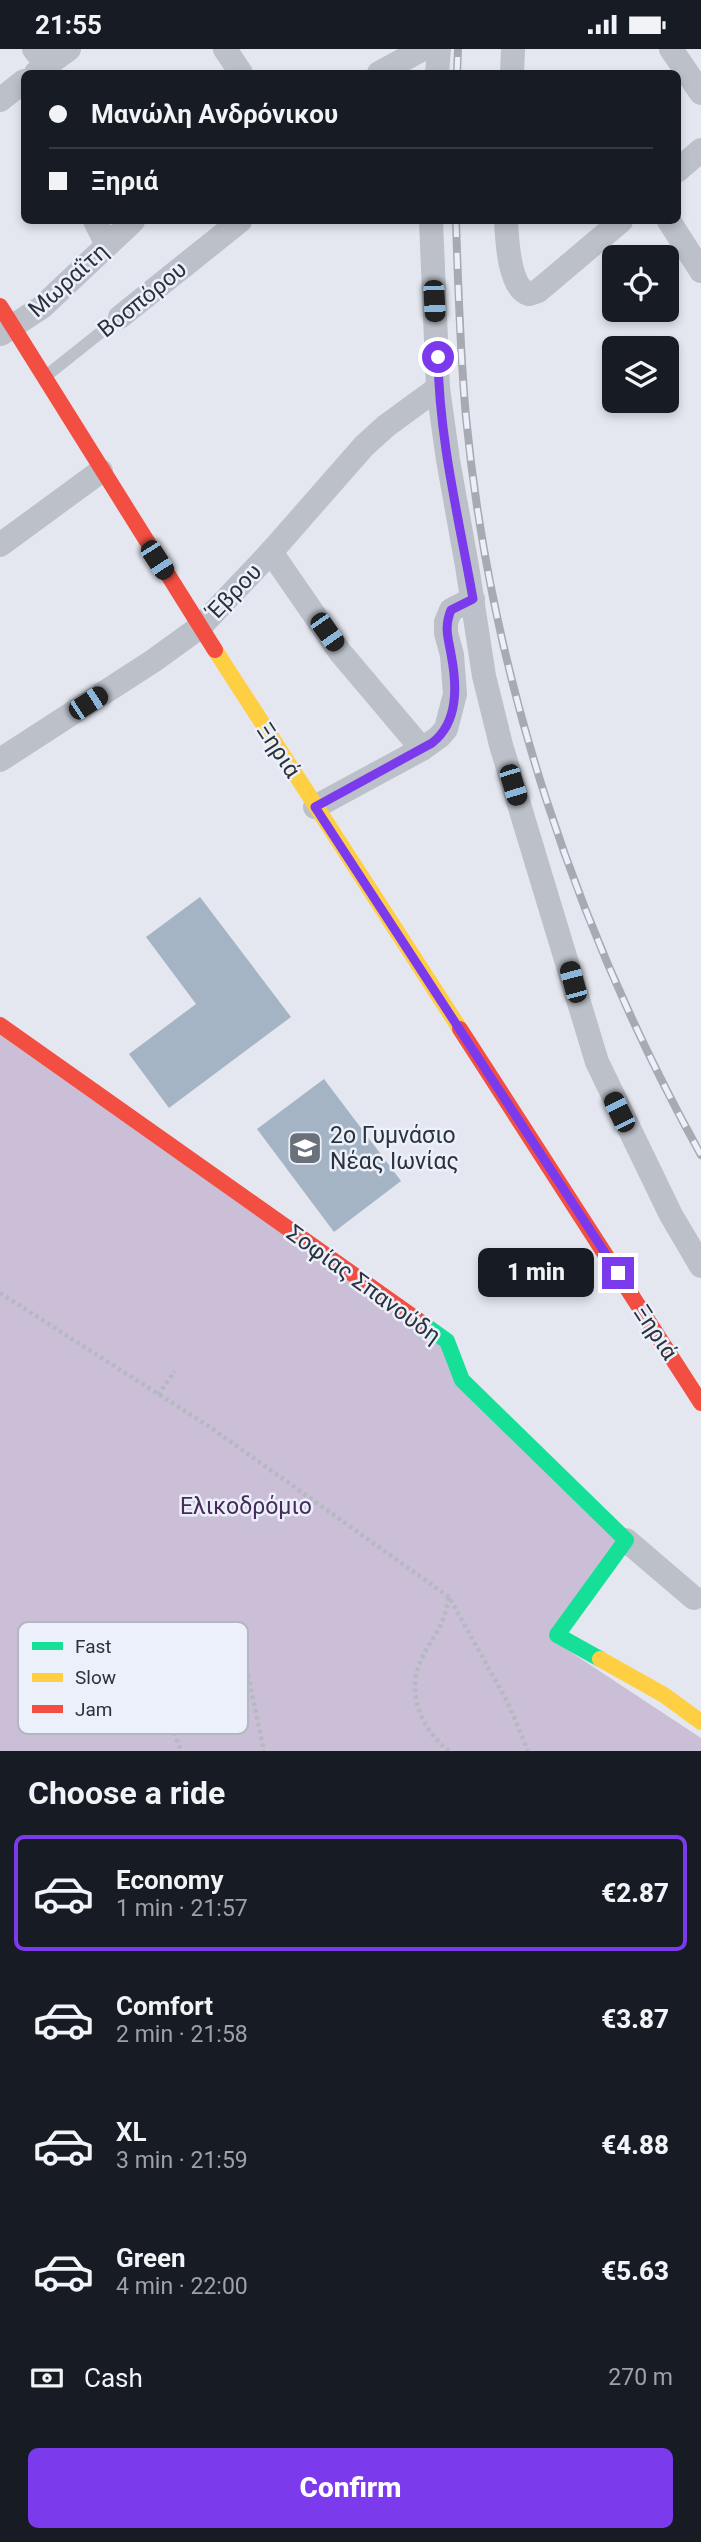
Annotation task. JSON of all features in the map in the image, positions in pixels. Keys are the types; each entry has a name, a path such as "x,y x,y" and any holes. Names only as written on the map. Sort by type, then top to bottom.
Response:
{"street":[{"path":"39,63 69,49"},
{"path":"225,49 240,70"},
{"path":"384,70 423,49"},
{"path":"437,70 439,49"},
{"path":"512,70 513,49"},
{"path":"671,49 701,93"},
{"path":"681,168 701,150"},
{"path":"96,224 107,245"},
{"name":"Μωραΐτη","path":"4,323 42,307 130,224"},
{"name":"Βοσπόρου","path":"120,317 236,224"},
{"path":"431,224 438,388 484,675 501,745 589,1038 626,1126 671,1216 701,1266"},
{"path":"506,224 515,281 520,291 529,294 538,291 617,224"},
{"path":"672,224 701,271"},
{"name":"Ξηριά","path":"4,323 43,378 315,807 701,1403"},
{"name":"Έβρου","path":"0,760 153,661 200,627 271,552 364,446 386,426 438,388"},
{"path":"0,545 101,471"},
{"path":"271,552 340,652 422,750"},
{"path":"315,807 422,750 446,729 453,706 454,681 446,622 451,610 473,599"},
{"name":"Σοφίας Σπανούδη","path":"0,1025 447,1341 462,1380 626,1539"},
{"path":"694,1598 626,1539 557,1635 664,1695 701,1722"}],"lane":[{"name":"Βοσπόρου","path":"43,378 120,317"}],"path":[{"path":"0,1293 210,1427 449,1597 508,1703 528,1751"},
{"path":"158,1395 175,1371"},
{"path":"449,1597 442,1622 419,1664 415,1680 416,1699 421,1716 439,1743 449,1751"},
{"path":"248,1672 264,1751"},
{"path":"175,1734 181,1751"}],"green space":[{"name":"Ελικοδρόμιο","path":"0,1035 441,1345 617,1540 551,1639 701,1738 701,1751 0,1751"}],"building":[{"path":"200,897 291,1017 169,1108 129,1054 196,1004 146,937"},
{"path":"324,1079 401,1181 334,1232 257,1129"}],"railway":[{"path":"457,70 458,49"},
{"path":"456,224 464,392 478,514 496,610 518,704 546,798 578,890 615,980 701,1155"}],"traffic: fast":[{"path":"422,1323 447,1341 462,1380 626,1540 557,1635 600,1659"}],"traffic: slow":[{"path":"215,650 460,1029"},
{"path":"600,1659 664,1695 701,1722"}],"traffic: jam":[{"path":"0,306 215,650"},
{"path":"0,1025 422,1323"},
{"path":"460,1029 701,1403"}],"place":[{"name":"2ο Γυμνάσιο Νέας Ιωνίας","path":"305,1148"}],"route":[{"path":"438,357 438,388 448,460 473,599 451,610 446,622 455,694 450,720 439,737 422,750 315,807 618,1273"}]}
